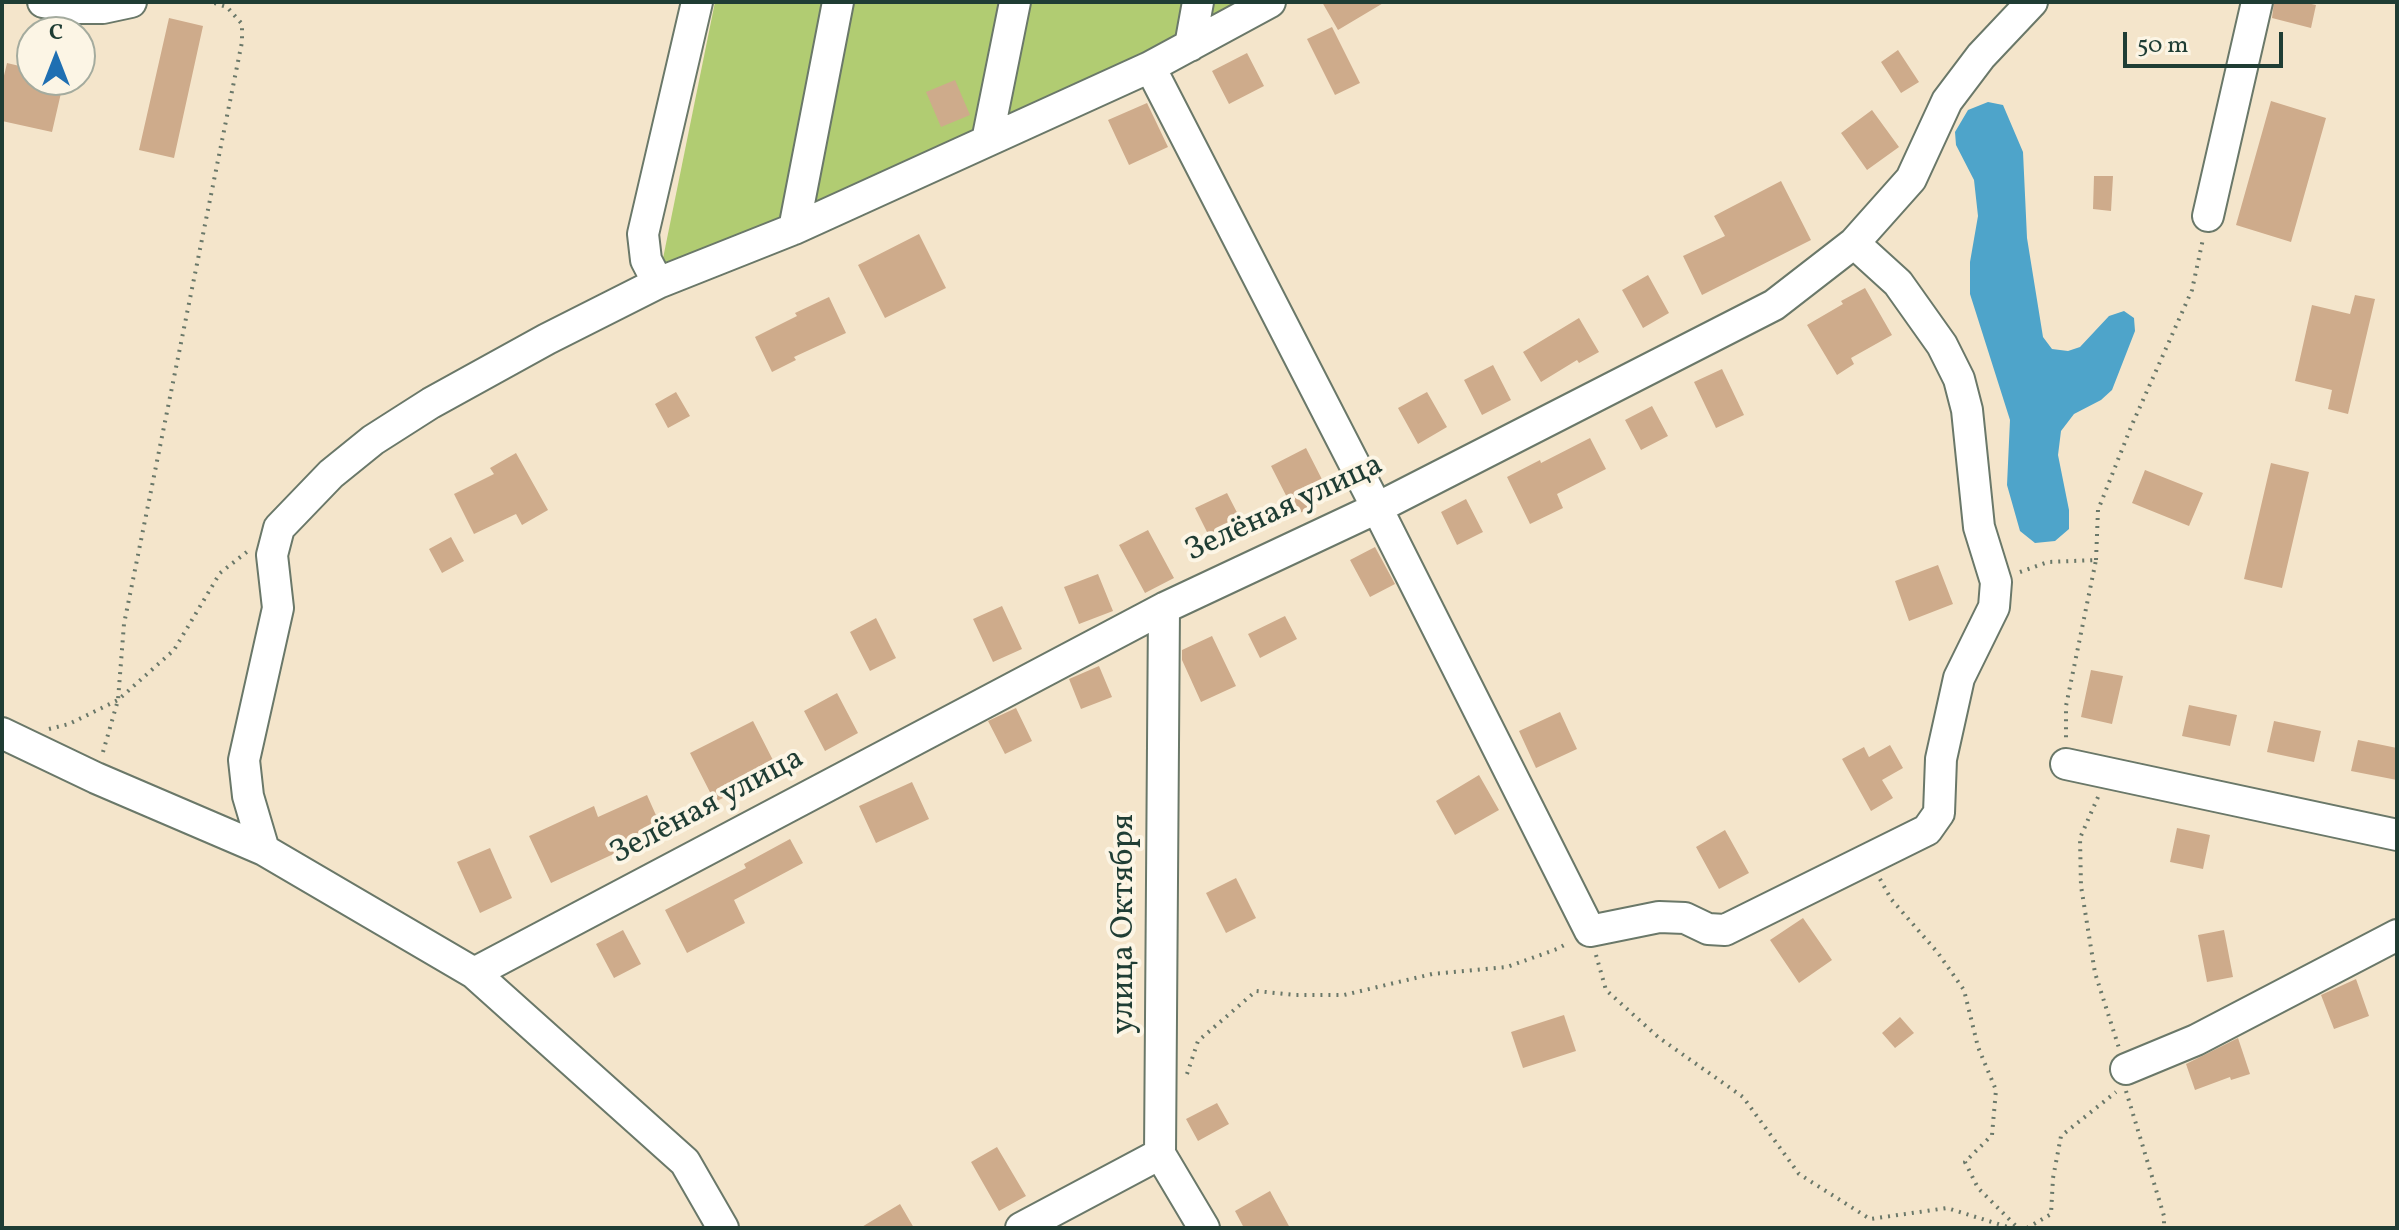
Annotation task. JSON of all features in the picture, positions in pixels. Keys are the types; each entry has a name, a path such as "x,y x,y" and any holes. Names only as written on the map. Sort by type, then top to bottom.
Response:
{"street":[{"path":"43,2 76,8 103,8 131,2"},
{"path":"658,283 646,260 643,234 697,2"},
{"path":"794,229 838,2"},
{"path":"987,141 1015,2"},
{"path":"1190,46 1198,2"},
{"path":"264,850 248,796 244,760 278,608 272,555 279,528 331,474 373,440 469,382 658,283 794,229 1150,67 1270,2"},
{"name":"Зелёная улица","path":"474,973 1164,608 1377,508 1774,305 1854,243 1911,179 1947,101 1981,56 2032,2"},
{"path":"2208,216 2257,2"},
{"path":"1150,67 1590,931 1659,917 1685,918 1708,929 1725,930 1927,830 1939,813 1941,759 1959,678 1994,607 1996,582 1979,527 1967,410 1959,379 1942,345 1898,283 1854,243"},
{"name":"улица Октября","path":"1160,1154 1164,608"},
{"path":"8,735 96,778 264,850 474,973 685,1162 723,1228"},
{"path":"2066,764 2397,835"},
{"path":"2126,1069 2196,1040 2397,935"},
{"path":"1021,1228 1160,1154 1204,1228"}],"path":[{"path":"96,778 118,700 124,624 242,42 242,24 227,7 211,2"},
{"path":"2066,764 2066,706 2096,560 2098,510 2192,290 2208,216"},
{"path":"8,735 69,724 118,700 174,650 220,573 279,528"},
{"path":"1996,582 2048,562 2096,560"},
{"path":"2109,773 2080,838 2081,886 2095,973 2126,1069"},
{"path":"1869,859 1891,899 1938,953 1964,990 1978,1047 1996,1090 1992,1135 1965,1162 1978,1188 2018,1228"},
{"path":"1184,1083 1198,1041 1256,991 1344,995 1432,974 1507,967 1557,949 1590,931 1606,990 1658,1037 1743,1097 1799,1174 1870,1219 1947,1208 2011,1228"},
{"path":"2027,1228 2051,1214 2053,1178 2061,1136 2124,1085 2164,1216 2164,1228"}],"green space":[{"path":"715,2 1270,2 658,283"}],"water":[{"path":"1988,102 2003,105 2023,152 2027,238 2043,337 2052,349 2068,351 2080,347 2109,316 2124,311 2134,318 2135,331 2112,390 2101,400 2074,414 2061,431 2058,455 2069,510 2069,529 2055,541 2035,543 2020,531 2007,485 2010,420 1970,294 1970,262 1978,216 1974,180 1956,145 1955,132 1968,110"}],"building":[{"path":"1322,2 1385,2 1338,30"},
{"path":"2274,2 2316,5 2311,28 2272,18"},
{"path":"169,18 203,26 174,158 139,150"},
{"path":"1332,27 1360,83 1335,95 1307,39"},
{"path":"1898,50 1919,82 1901,93 1881,62"},
{"path":"1247,53 1264,86 1229,104 1212,71"},
{"path":"7,63 16,65 16,96 60,96 52,132 2,121 2,84"},
{"path":"955,80 970,115 941,127 926,92"},
{"path":"2271,101 2326,118 2291,242 2236,225"},
{"path":"1147,103 1168,147 1129,165 1108,120"},
{"path":"1872,110 1899,147 1867,170 1841,133"},
{"path":"2094,176 2113,176 2111,211 2093,209"},
{"path":"1781,181 1811,240 1702,295 1683,256 1725,236 1714,216"},
{"path":"919,234 946,288 885,318 858,265"},
{"path":"1648,275 1669,313 1643,328 1622,290"},
{"path":"1865,288 1892,335 1851,358 1854,364 1837,375 1807,325"},
{"path":"2355,295 2375,299 2348,414 2328,409 2332,390 2295,381 2312,305 2350,314"},
{"path":"829,297 846,333 794,357 796,360 772,372 755,337"},
{"path":"1579,318 1599,352 1579,363 1577,360 1541,382 1523,352"},
{"path":"1493,365 1511,400 1482,415 1464,380"},
{"path":"1722,369 1744,415 1716,428 1694,382"},
{"path":"676,392 690,416 668,428 655,404"},
{"path":"1427,392 1447,427 1418,444 1398,408"},
{"path":"1652,406 1668,436 1641,450 1625,420"},
{"path":"1590,438 1606,469 1557,494 1563,508 1530,524 1507,477"},
{"path":"1306,448 1331,497 1296,515 1271,466"},
{"path":"516,453 548,510 522,525 516,514 474,534 454,494 494,474 490,468"},
{"path":"2271,463 2309,472 2282,588 2244,579"},
{"path":"2145,470 2203,493 2189,526 2132,503"},
{"path":"1227,493 1246,530 1214,546 1195,508"},
{"path":"1466,499 1483,532 1457,545 1441,512"},
{"path":"1148,530 1174,578 1145,593 1119,545"},
{"path":"451,537 464,561 442,573 429,549"},
{"path":"1375,547 1395,584 1370,597 1350,560"},
{"path":"1938,565 1953,604 1909,621 1895,581"},
{"path":"1098,574 1113,611 1079,624 1064,587"},
{"path":"1002,606 1022,649 993,662 973,619"},
{"path":"1285,616 1297,639 1260,658 1248,634"},
{"path":"876,618 896,658 870,671 850,632"},
{"path":"1212,636 1236,686 1201,702 1182,660 1182,650"},
{"path":"1099,666 1112,697 1081,709 1069,679"},
{"path":"2091,670 2123,676 2112,724 2081,717"},
{"path":"837,693 858,733 825,751 804,711"},
{"path":"2189,705 2237,715 2230,746 2182,736"},
{"path":"1016,708 1032,741 1005,754 988,721"},
{"path":"1560,712 1577,749 1536,768 1519,731"},
{"path":"753,721 778,770 715,802 690,753"},
{"path":"2274,721 2321,731 2314,762 2267,752"},
{"path":"2358,740 2397,748 2397,780 2351,771"},
{"path":"1890,745 1903,768 1882,780 1893,798 1871,811 1842,759 1864,747 1869,757"},
{"path":"1479,775 1499,810 1455,835 1436,801"},
{"path":"912,782 929,819 876,843 859,806"},
{"path":"647,795 663,831 551,883 529,836 594,806 598,817"},
{"path":"2177,828 2210,835 2203,869 2170,862"},
{"path":"1725,830 1749,873 1719,889 1696,847"},
{"path":"790,839 803,863 734,900 745,923 687,953 665,910 746,868 744,864"},
{"path":"490,848 512,898 480,913 457,862"},
{"path":"1236,878 1256,918 1226,933 1206,893"},
{"path":"1803,918 1832,960 1799,983 1770,940"},
{"path":"623,930 641,964 614,978 596,944"},
{"path":"2224,930 2233,977 2207,982 2198,935"},
{"path":"2356,979 2369,1016 2334,1029 2321,995"},
{"path":"1564,1015 1576,1051 1523,1068 1511,1032"},
{"path":"1900,1017 1914,1033 1895,1048 1882,1033"},
{"path":"2238,1038 2250,1074 2231,1080 2230,1077 2195,1090 2186,1064"},
{"path":"1217,1103 1229,1124 1198,1141 1186,1119"},
{"path":"997,1147 1026,1196 999,1211 971,1162"},
{"path":"1270,1191 1290,1228 1244,1228 1235,1211"},
{"path":"900,1204 914,1228 860,1228"}]}
